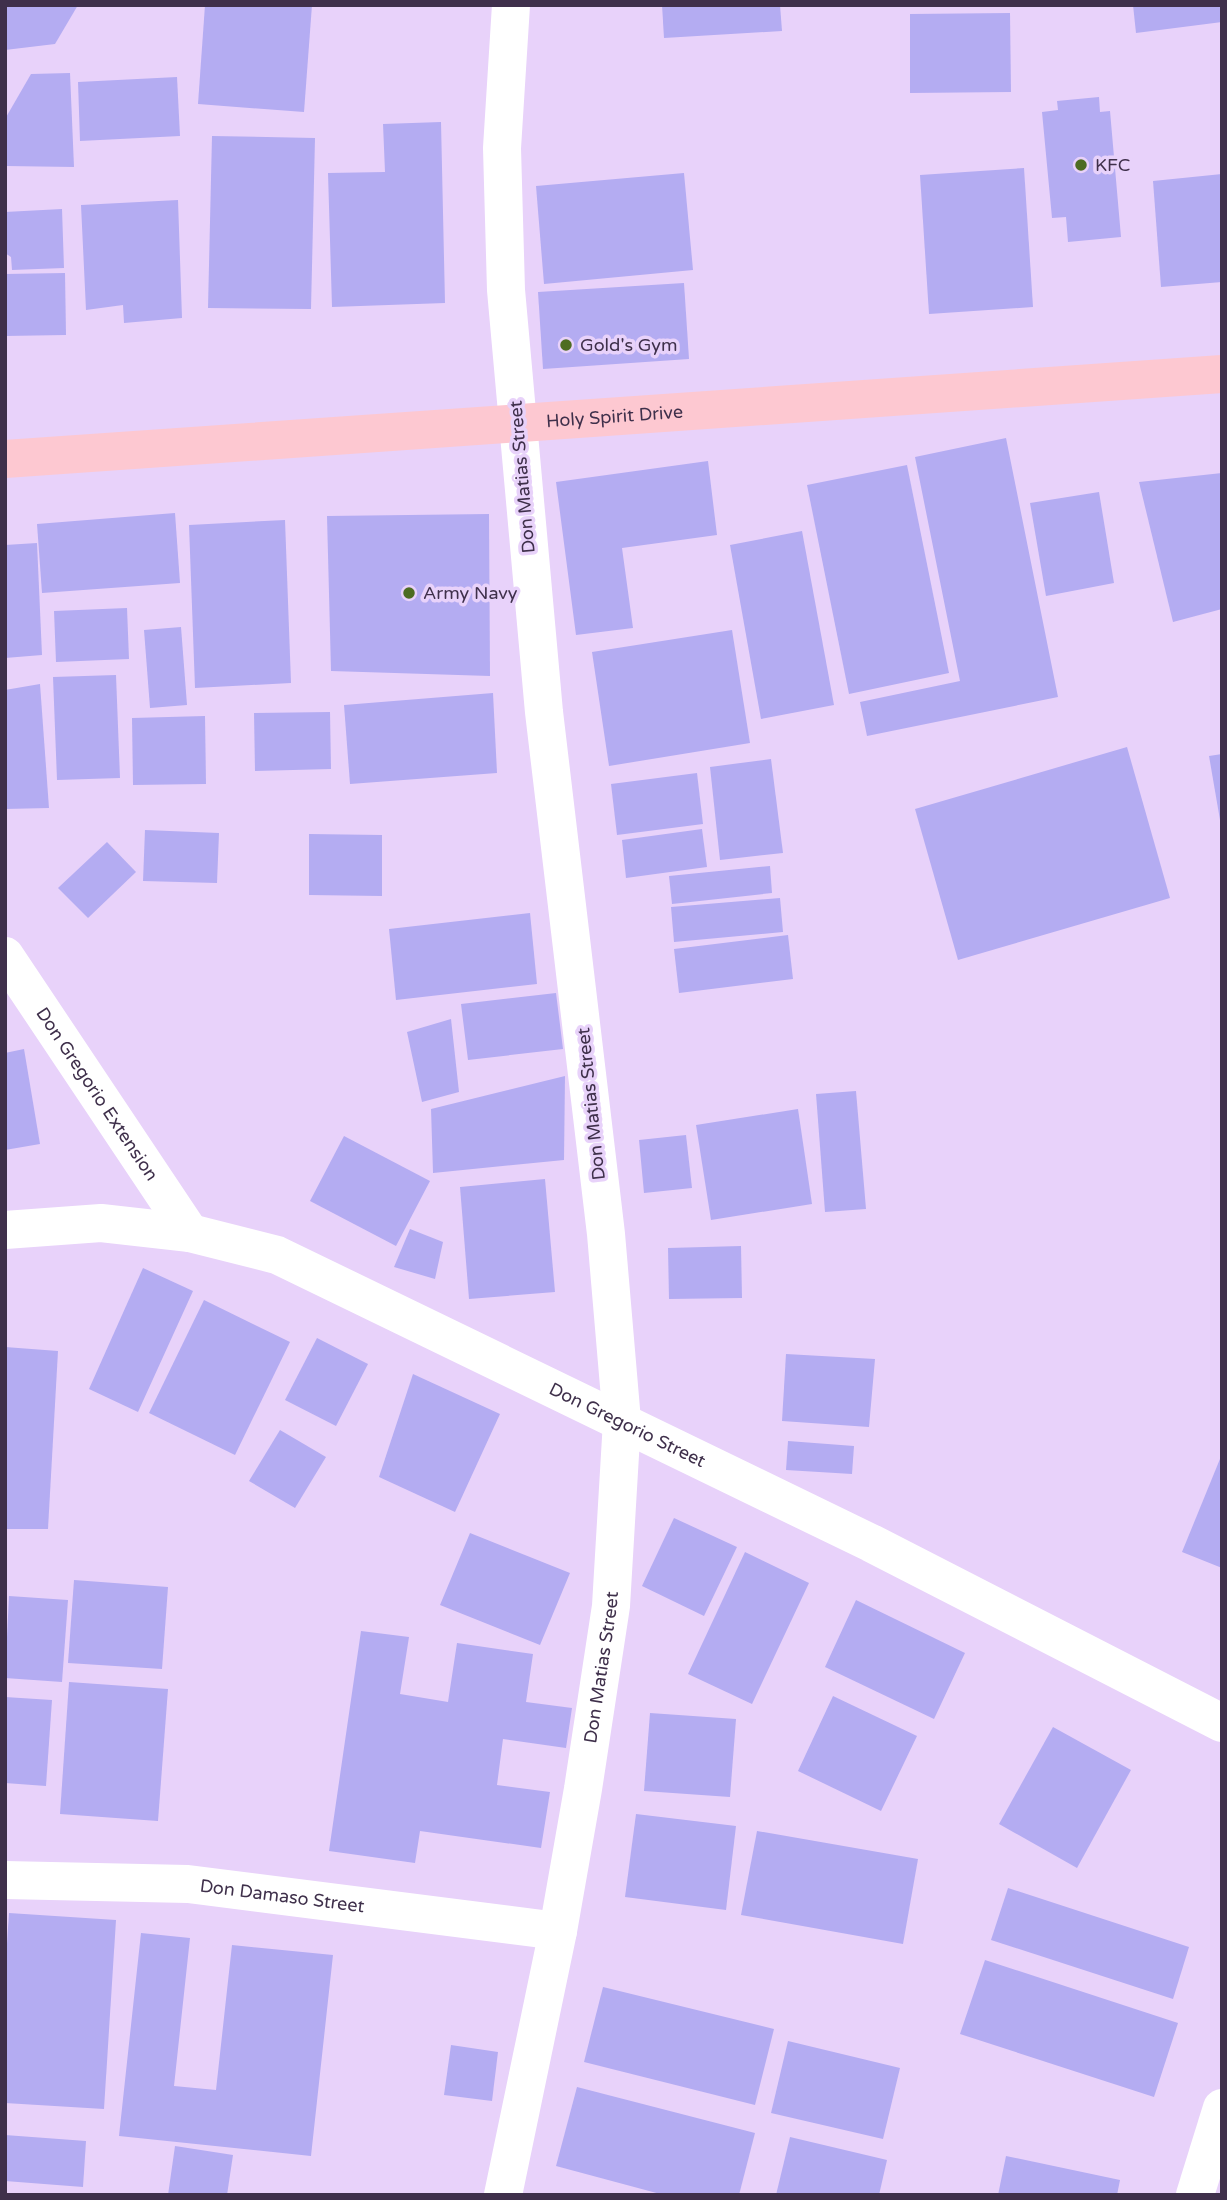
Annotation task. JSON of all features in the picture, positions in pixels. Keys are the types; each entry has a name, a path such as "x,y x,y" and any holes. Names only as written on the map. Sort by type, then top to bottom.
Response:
{"main road":[{"name":"Holy Spirit Drive","path":"5,459 1222,374"}],"street":[{"name":"Don Matias Street","path":"503,2195 558,1931 611,1606 622,1421 605,1221 544,712 506,290 502,148 511,5"},
{"name":"Don Gregorio Extension","path":"5,956 190,1233"},
{"name":"Don Gregorio Street","path":"5,1230 101,1223 190,1233 277,1255 871,1543 1222,1723"},
{"name":"Don Damaso Street","path":"5,1880 188,1884 558,1931"},
{"path":"1195,2195 1222,2108"}],"building":[{"path":"5,5 78,5 55,44 5,50"},
{"path":"205,5 312,5 304,112 198,104"},
{"path":"662,5 780,5 782,31 664,38"},
{"path":"1133,5 1222,5 1222,22 1136,33"},
{"path":"1010,13 1011,92 910,93 910,14"},
{"path":"70,73 74,167 6,166 5,119 31,74"},
{"path":"177,77 180,136 80,141 78,82"},
{"name":"KFC","path":"1099,97 1100,112 1110,111 1121,237 1068,242 1066,217 1052,218 1042,112 1058,110 1057,101"},
{"path":"441,122 445,303 332,307 328,173 385,172 383,124"},
{"path":"212,136 315,138 311,309 208,308"},
{"path":"1024,168 1033,307 929,314 920,175"},
{"path":"684,173 693,270 544,284 536,186"},
{"path":"1222,174 1222,282 1161,287 1153,181"},
{"path":"178,200 182,318 124,323 123,305 86,310 81,205"},
{"path":"62,209 64,268 12,270 11,257 5,253 5,212"},
{"path":"65,273 66,335 5,336 5,274"},
{"path":"684,283 689,359 543,369 538,292"},
{"path":"1006,438 1058,697 867,736 860,702 960,681 915,457"},
{"path":"708,461 717,535 622,548 633,628 576,635 556,482"},
{"path":"907,465 949,673 849,694 807,485"},
{"path":"1222,473 1222,609 1173,622 1139,482"},
{"path":"1099,492 1114,583 1046,596 1030,503"},
{"path":"175,513 180,583 42,593 37,524"},
{"name":"Army Navy","path":"489,514 490,676 331,671 327,516"},
{"path":"285,520 291,683 195,688 189,525"},
{"path":"802,531 834,705 761,719 730,545"},
{"path":"37,543 42,655 5,658 5,545"},
{"path":"127,608 129,659 56,662 54,611"},
{"path":"181,627 187,705 150,708 144,630"},
{"path":"732,630 750,743 609,766 592,652"},
{"path":"116,675 120,778 57,780 53,677"},
{"path":"40,684 49,808 5,809 5,690"},
{"path":"493,693 497,773 350,784 344,705"},
{"path":"330,712 331,769 255,771 254,713"},
{"path":"205,716 206,784 133,785 132,718"},
{"path":"1127,747 1170,898 958,960 915,809"},
{"path":"1222,754 1222,820 1220,820 1209,756"},
{"path":"771,759 783,853 720,860 710,767"},
{"path":"697,773 703,824 617,835 611,784"},
{"path":"702,829 707,867 626,878 622,840"},
{"path":"145,830 219,833 217,883 143,881"},
{"path":"309,834 382,835 382,896 309,895"},
{"path":"107,842 136,872 88,918 58,888"},
{"path":"770,866 772,893 672,904 669,876"},
{"path":"780,898 783,932 674,942 671,907"},
{"path":"530,913 537,984 396,1000 389,929"},
{"path":"788,935 793,979 679,993 674,949"},
{"path":"556,993 563,1049 468,1060 461,1004"},
{"path":"451,1019 459,1092 422,1102 407,1032"},
{"path":"24,1049 40,1144 5,1150 5,1053"},
{"path":"565,1076 564,1160 433,1173 431,1109"},
{"path":"856,1091 866,1209 825,1212 816,1094"},
{"path":"798,1109 812,1204 711,1220 696,1125"},
{"path":"686,1135 692,1188 644,1193 639,1140"},
{"path":"344,1136 430,1181 396,1246 310,1201"},
{"path":"545,1179 555,1292 469,1299 460,1187"},
{"path":"410,1229 443,1242 435,1279 394,1267"},
{"path":"741,1246 742,1298 669,1299 668,1248"},
{"path":"143,1268 193,1291 138,1412 89,1389"},
{"path":"204,1300 290,1342 235,1455 149,1413"},
{"path":"317,1338 368,1364 336,1426 285,1400"},
{"path":"5,1347 58,1351 48,1529 5,1529"},
{"path":"786,1354 875,1359 869,1427 782,1421"},
{"path":"413,1374 500,1414 455,1512 379,1477"},
{"path":"280,1430 326,1457 295,1508 249,1481"},
{"path":"788,1441 854,1446 852,1474 786,1470"},
{"path":"1222,1454 1222,1568 1182,1552"},
{"path":"674,1518 737,1547 704,1616 642,1586"},
{"path":"470,1533 570,1573 540,1645 440,1605"},
{"path":"745,1552 809,1583 752,1704 688,1674"},
{"path":"74,1580 168,1587 162,1669 68,1663"},
{"path":"9,1596 68,1600 62,1682 5,1678"},
{"path":"856,1600 965,1653 934,1719 825,1667"},
{"path":"361,1631 409,1637 400,1694 448,1702 457,1643 533,1654 526,1702 572,1708 566,1748 503,1739 497,1785 550,1792 541,1848 420,1831 415,1863 329,1851"},
{"path":"69,1682 168,1689 158,1821 60,1814"},
{"path":"833,1696 917,1736 881,1811 798,1771"},
{"path":"5,1697 52,1700 46,1786 5,1783"},
{"path":"650,1713 736,1719 730,1797 644,1791"},
{"path":"1053,1727 1131,1770 1077,1868 999,1824"},
{"path":"636,1814 736,1826 726,1910 625,1897"},
{"path":"757,1831 918,1859 903,1944 741,1915"},
{"path":"1008,1888 1189,1947 1173,1999 991,1940"},
{"path":"9,1913 116,1920 104,2109 5,2103 5,1974"},
{"path":"141,1933 190,1938 174,2086 216,2090 232,1945 333,1955 311,2156 119,2136"},
{"path":"985,1960 1178,2023 1154,2097 960,2034"},
{"path":"603,1987 774,2029 755,2105 584,2062"},
{"path":"788,2041 900,2068 883,2139 771,2113"},
{"path":"451,2045 498,2052 492,2101 444,2095"},
{"path":"577,2087 755,2133 739,2195 664,2195 556,2166"},
{"path":"5,2135 86,2141 83,2187 5,2181"},
{"path":"790,2137 887,2160 879,2195 776,2195"},
{"path":"175,2146 233,2155 227,2195 168,2195"},
{"path":"1006,2156 1120,2180 1117,2195 998,2195"}],"place":[{"name":"KFC","path":"1081,165"},
{"name":"Gold's Gym","path":"566,345"},
{"name":"Army Navy","path":"409,593"}]}
